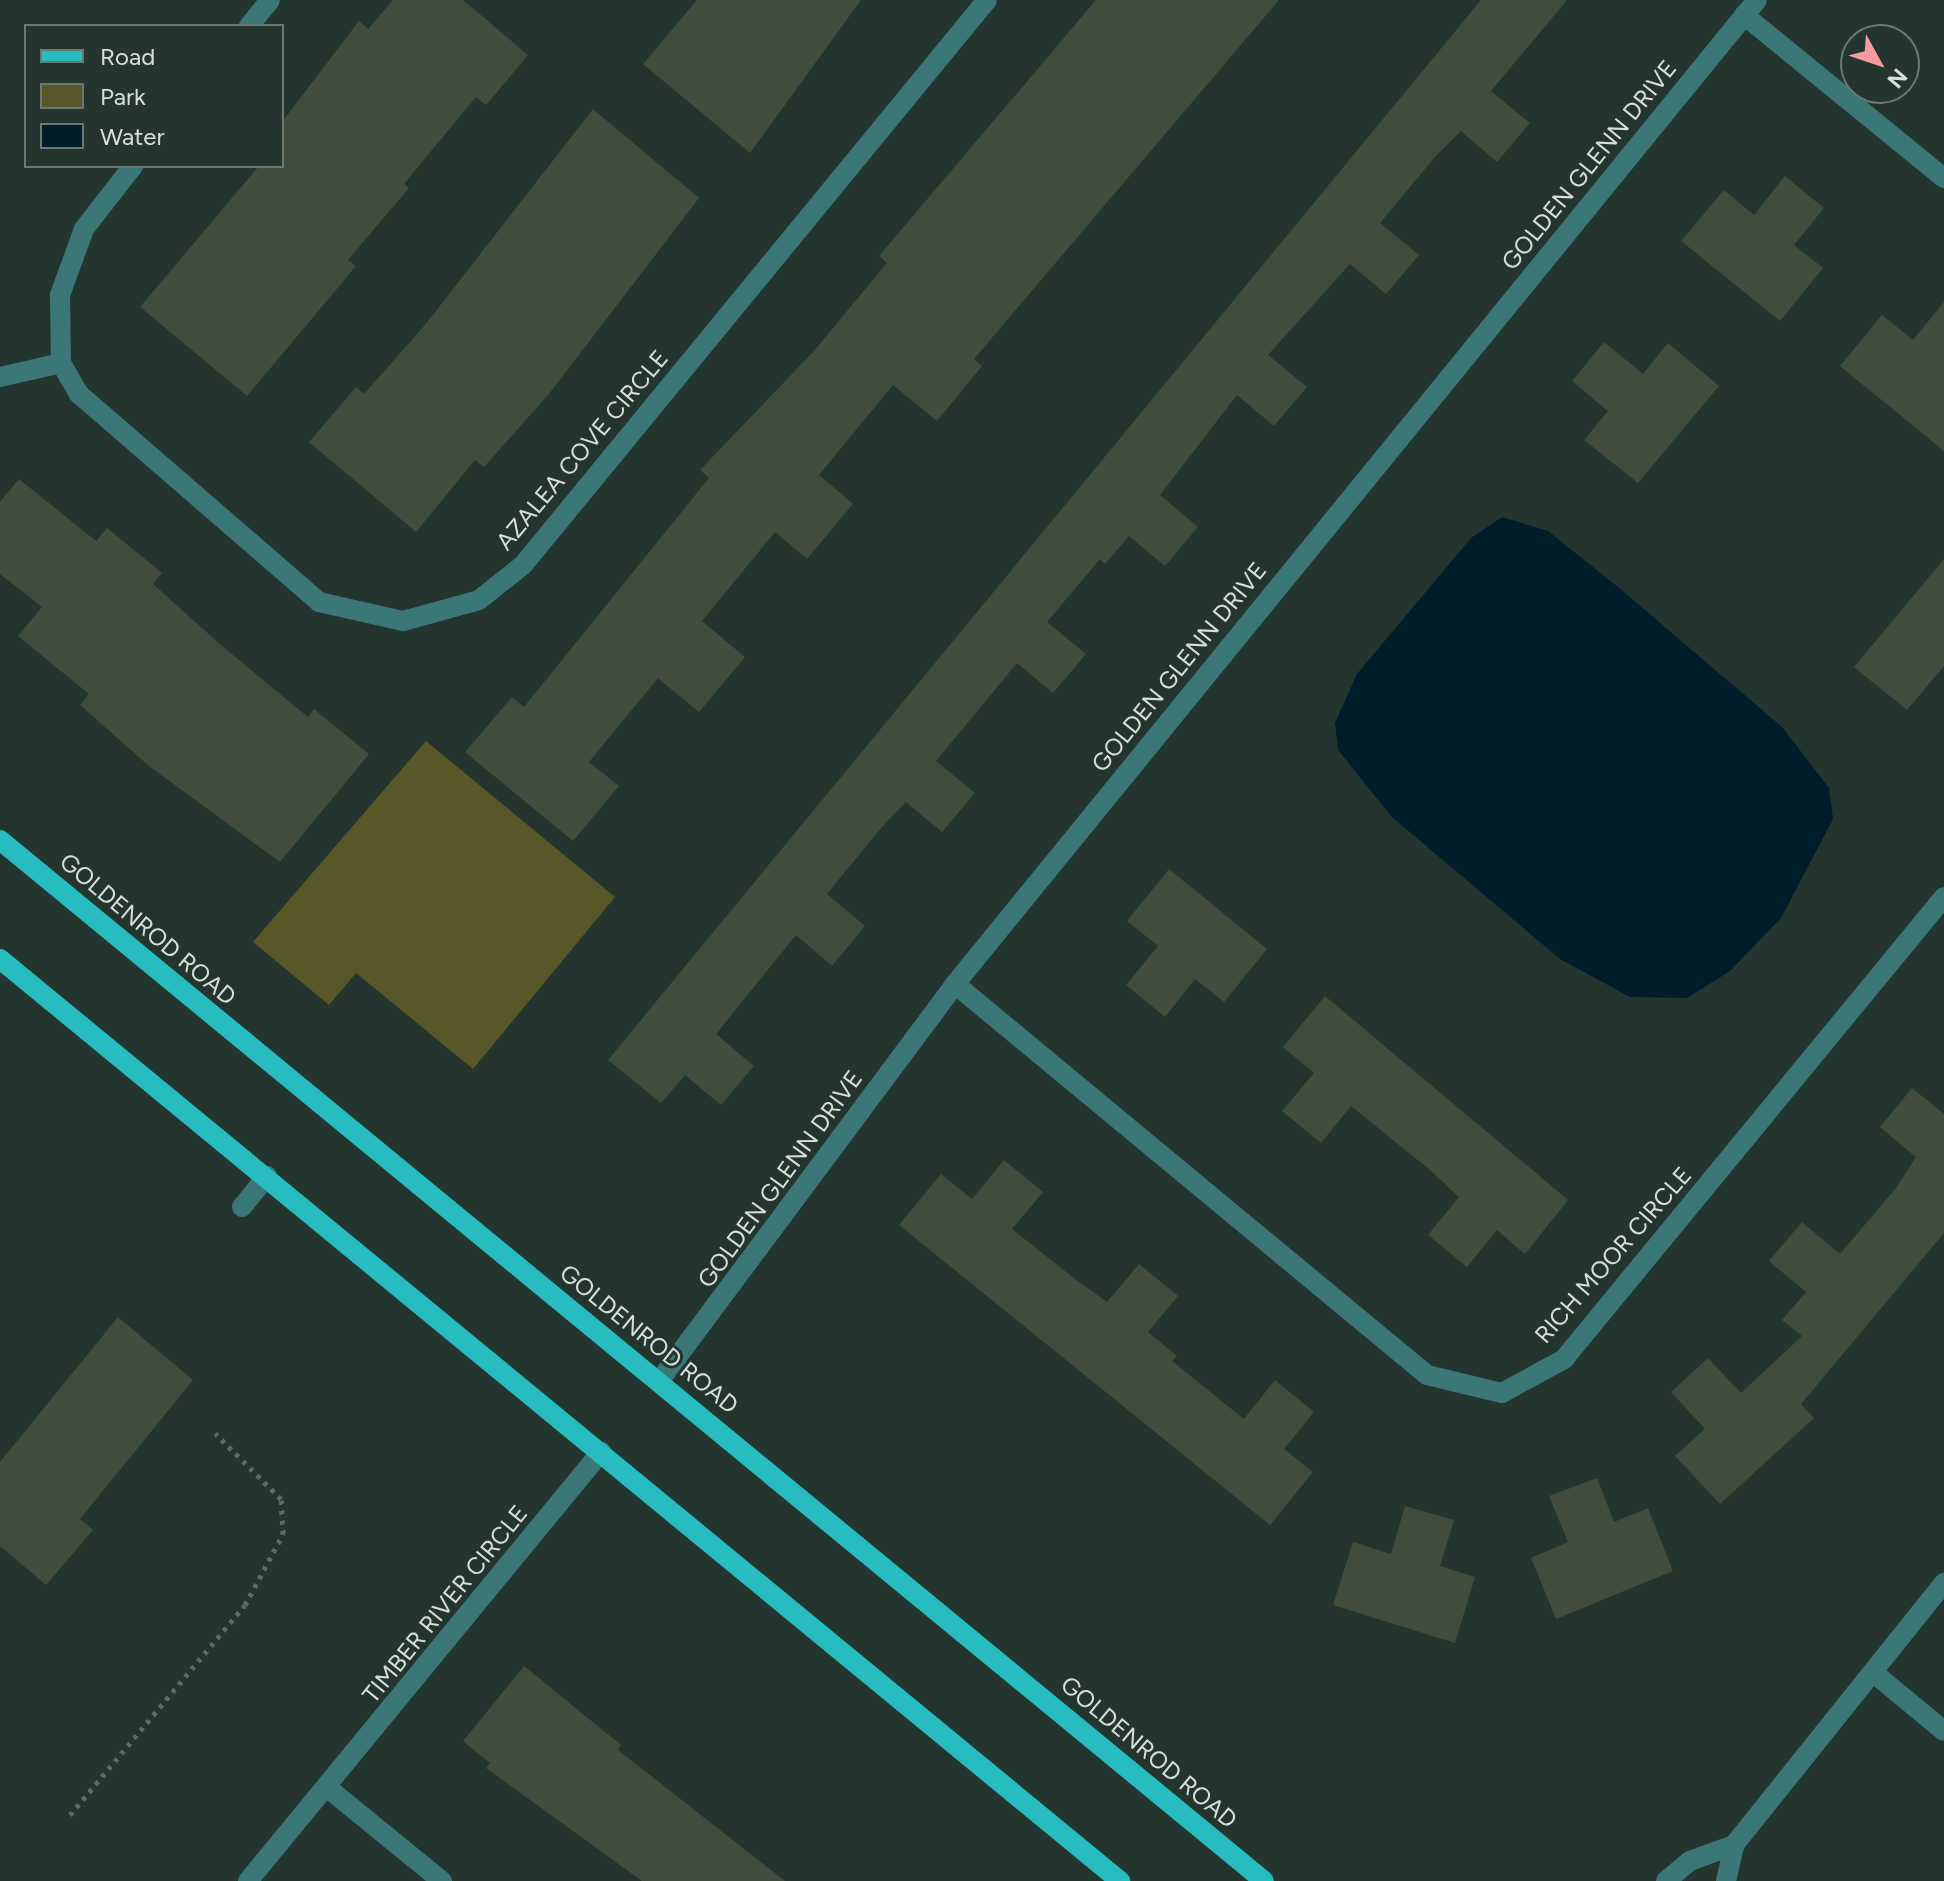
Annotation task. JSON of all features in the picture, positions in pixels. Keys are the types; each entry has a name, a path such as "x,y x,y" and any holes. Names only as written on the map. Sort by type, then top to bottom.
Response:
{"main road":[{"name":"GOLDENROD ROAD","path":"0,840 660,1380 1264,1881"},
{"path":"0,959 1120,1881"}],"street":[{"path":"251,24 270,0"},
{"name":"AZALEA COVE CIRCLE","path":"61,363 112,428 319,602 403,621 479,600 523,565 987,0"},
{"path":"1750,8 1944,178"},
{"name":"GOLDEN GLENN DRIVE","path":"660,1380 955,984 1750,8"},
{"path":"0,377 61,363 56,329 71,260 132,168"},
{"name":"RICH MOOR CIRCLE","path":"955,984 1427,1375 1502,1393 1564,1359 1944,897"},
{"path":"242,1207 267,1176"},
{"name":"TIMBER RIVER CIRCLE","path":"248,1881 329,1789 601,1452"},
{"path":"1726,1881 1734,1845 1875,1674 1944,1583"},
{"path":"1875,1674 1944,1731"},
{"path":"329,1789 442,1881"},
{"path":"1666,1881 1690,1861 1734,1845"}],"path":[{"path":"70,1815 245,1605 283,1534 281,1499 215,1433"}],"green space":[{"path":"426,741 615,897 473,1069 356,973 329,1005 253,942"}],"water":[{"path":"1502,517 1548,531 1618,587 1782,727 1829,788 1833,819 1781,918 1730,971 1687,998 1630,997 1560,959 1392,817 1338,750 1335,723 1357,674 1471,538"}],"building":[{"path":"393,0 463,0 528,55 486,105 476,97 404,184 409,188 348,260 356,266 247,396 140,307 257,168 284,168 284,119 359,21 368,29"},
{"path":"697,0 861,0 750,153 643,64"},
{"path":"1096,0 1279,0 974,359 982,366 937,421 893,385 819,475 853,504 807,559 775,532 702,621 745,657 699,712 658,678 589,762 619,786 573,841 465,752 512,697 524,707 709,478 700,470 814,351 887,263 879,256"},
{"path":"1481,0 1567,0 1491,91 1530,123 1497,162 1461,131 1434,158 1380,223 1419,255 1386,294 1350,264 1268,355 1307,387 1274,426 1237,395 1160,495 1198,527 1165,566 1129,536 1105,564 1100,559 1047,622 1086,654 1053,693 1017,663 936,761 975,793 942,832 906,802 827,894 865,926 832,966 796,935 716,1034 754,1066 721,1105 685,1075 661,1103 608,1060"},
{"path":"593,109 699,198 549,394 484,467 475,460 416,532 309,442 356,387 364,394 425,325"},
{"path":"1785,176 1824,208 1794,245 1823,268 1780,321 1681,241 1724,190 1754,215"},
{"path":"1944,302 1944,451 1840,366 1882,315 1913,340"},
{"path":"1604,342 1643,374 1668,343 1719,386 1638,483 1584,440 1608,411 1572,381"},
{"path":"19,479 96,541 107,528 162,573 153,584 222,646 308,717 314,709 369,754 280,862 149,766 80,705 89,694 18,636 42,607 0,574 0,502"},
{"path":"1944,559 1944,666 1907,710 1854,667"},
{"path":"1169,869 1267,949 1224,1002 1195,979 1165,1017 1126,985 1158,946 1127,921"},
{"path":"1325,996 1568,1200 1525,1254 1497,1230 1467,1267 1428,1235 1459,1197 1430,1170 1351,1106 1321,1143 1282,1111 1314,1073 1283,1047"},
{"path":"1912,1088 1944,1114 1944,1233 1801,1404 1814,1418 1720,1504 1675,1456 1705,1429 1671,1392 1708,1358 1741,1393 1802,1336 1782,1320 1806,1292 1769,1261 1802,1222 1840,1254 1896,1188 1916,1157 1880,1127"},
{"path":"1004,1160 1043,1192 1012,1229 1075,1279 1107,1302 1139,1264 1178,1296 1148,1332 1177,1356 1172,1361 1244,1419 1275,1380 1314,1412 1284,1449 1313,1472 1270,1525 899,1225 941,1174 972,1199"},
{"path":"118,1317 193,1380 80,1519 93,1530 46,1585 0,1546 0,1462"},
{"path":"1597,1478 1614,1522 1648,1508 1673,1571 1556,1619 1531,1558 1568,1542 1549,1496"},
{"path":"1405,1506 1454,1520 1440,1566 1475,1577 1455,1643 1333,1605 1353,1542 1391,1554"},
{"path":"524,1666 621,1745 618,1750 785,1881 642,1881 486,1768 490,1763 463,1741"}]}
